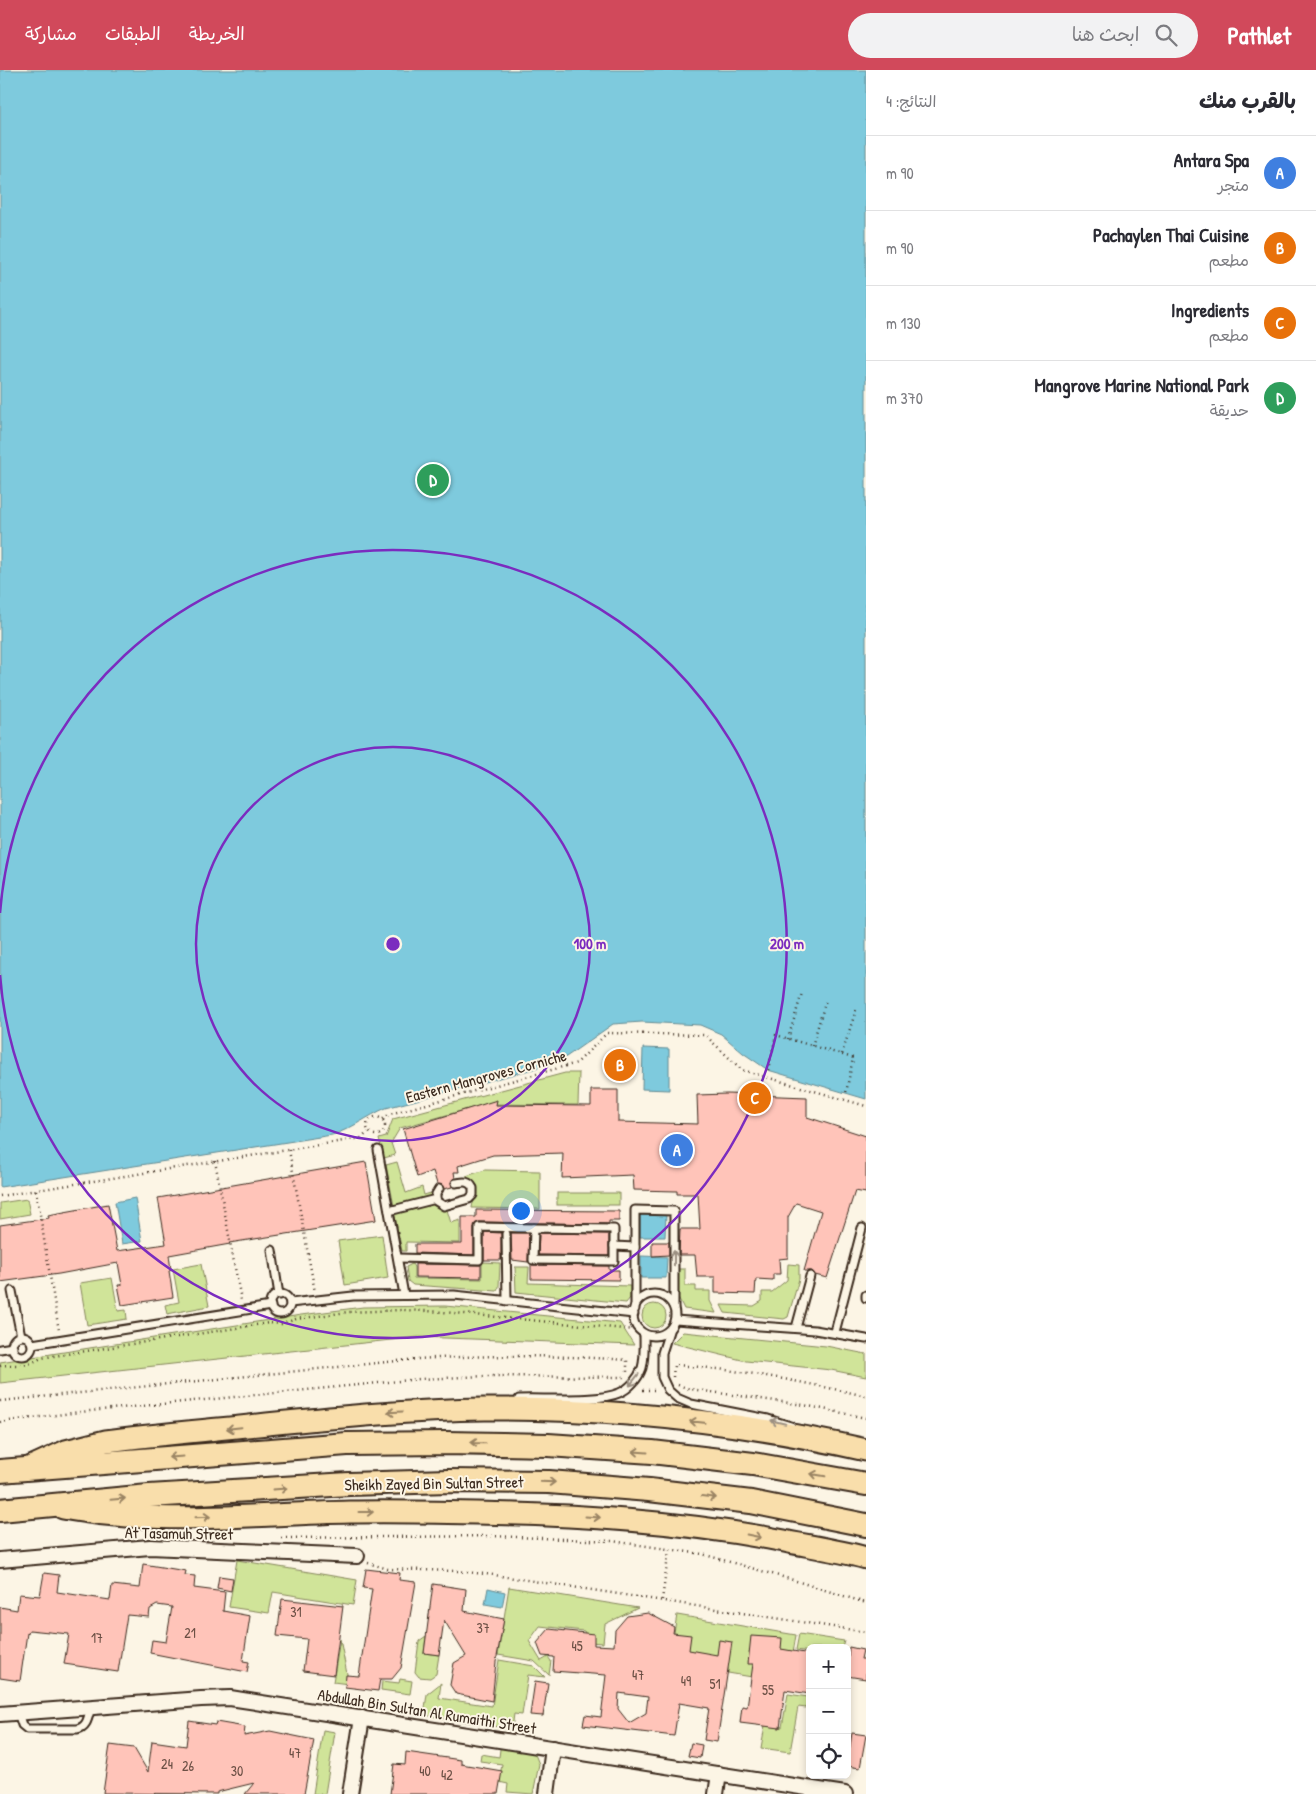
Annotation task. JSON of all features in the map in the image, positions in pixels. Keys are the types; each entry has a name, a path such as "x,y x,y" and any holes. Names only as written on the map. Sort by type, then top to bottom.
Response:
{"highway":[{"path":"0,1471 347,1444 446,1443 548,1445 652,1452 753,1464 866,1484"},
{"name":"Sheikh Zayed Bin Sultan Street","path":"0,1510 149,1496 349,1484 448,1481 549,1482 649,1490 751,1502 866,1525"}],"main road":[{"path":"29,1468 66,1451 106,1441 384,1413 435,1410 538,1410 648,1417 743,1427 866,1450"},
{"path":"51,1505 116,1516 161,1518 415,1511 594,1516 743,1534 866,1558"}],"street":[{"name":"At Tasamuh Street","path":"0,1560 150,1548 357,1556"},
{"name":"Abdullah Bin Sultan Al Rumaithi Street","path":"0,1714 230,1698 554,1748 643,1768 719,1774 845,1794"},
{"path":"350,1794 362,1718"},
{"path":"546,1794 554,1748"},
{"path":"716,1794 719,1774"}],"lane":[{"path":"378,1150 404,1295"},
{"path":"439,1189 436,1194 436,1200 444,1206 469,1200 473,1188 470,1183 456,1183"},
{"path":"389,1211 436,1200"},
{"path":"669,1331 657,1336 642,1332 635,1324 635,1210 674,1211 675,1320 669,1331 662,1353 662,1377 668,1390 677,1398 691,1404 786,1424 823,1441"},
{"path":"398,1258 479,1260 479,1227 614,1229 614,1261 533,1260 534,1228"},
{"path":"834,1332 862,1228"},
{"path":"506,1234 507,1301"},
{"path":"614,1246 635,1247"},
{"path":"272,1250 279,1295"},
{"path":"796,1328 810,1276"},
{"path":"12,1291 21,1336"},
{"path":"634,1312 640,1300 652,1294 665,1297 674,1307"},
{"path":"279,1295 284,1295 290,1303 288,1309 283,1314 274,1312 271,1306 273,1298 279,1295"},
{"path":"290,1303 353,1296 454,1295 634,1312"},
{"path":"32,1344 271,1306"},
{"path":"675,1320 796,1328 834,1332 866,1339"},
{"path":"506,1399 601,1397 617,1394 630,1386 639,1375 644,1361 642,1332"},
{"path":"21,1336 29,1339 32,1344 30,1351 22,1355 16,1353 13,1347 15,1339 21,1336"},
{"path":"0,1349 13,1347"},
{"path":"435,1410 474,1401"},
{"path":"18,1713 22,1725 28,1729 80,1729 86,1724 91,1707"}],"path":[{"path":"788,1038 802,993"},
{"path":"812,1046 826,1000"},
{"path":"842,1054 856,1010"},
{"name":"Eastern Mangroves Corniche","path":"383,1120 390,1114 577,1063 607,1033 705,1035 742,1070 866,1106"},
{"path":"768,1070 776,1035 788,1038 853,1058 846,1093"},
{"path":"377,1117 383,1120 385,1125 381,1134 375,1135 368,1132 366,1123 369,1119 377,1117"},
{"path":"0,1196 362,1138 368,1132"},
{"path":"288,1149 319,1316"},
{"path":"215,1161 246,1326"},
{"path":"36,1190 62,1355"},
{"path":"0,1366 11,1364 26,1365 42,1358 246,1326 269,1323 282,1324 296,1318 367,1311 443,1312 642,1332"},
{"path":"0,1401 417,1359 484,1356 581,1356 627,1360 627,1377 486,1376 420,1378 80,1412 0,1422"},
{"path":"866,1396 806,1383 674,1364 673,1381 690,1389 804,1405 866,1418"},
{"path":"643,1390 658,1390"},
{"path":"274,1538 492,1536 612,1541 702,1554 866,1603"},
{"path":"662,1601 669,1550"},
{"path":"357,1556 370,1564 388,1569 466,1572 866,1632"}],"green space":[{"path":"565,1073 579,1073 578,1105 486,1104 400,1128 391,1143 395,1155 384,1158 379,1139 386,1137 393,1119"},
{"path":"397,1162 406,1193 422,1187 424,1195 434,1192 429,1197 394,1206 386,1165"},
{"path":"485,1170 540,1171 540,1209 472,1208 477,1189 466,1176"},
{"path":"557,1193 619,1193 619,1205 557,1205"},
{"path":"27,1199 30,1214 0,1219 0,1203"},
{"path":"432,1204 447,1210 451,1223 460,1220 460,1243 406,1242 406,1251 402,1251 394,1213"},
{"path":"382,1235 388,1278 345,1285 338,1241"},
{"path":"482,1262 500,1263 499,1287 497,1291 413,1285 408,1281 406,1267 412,1264 414,1267 414,1278 482,1279"},
{"path":"201,1264 209,1306 167,1314 165,1305 179,1302 173,1269"},
{"path":"788,1264 799,1265 799,1279 788,1317 784,1319 725,1313 721,1305 754,1306 762,1301 762,1292 772,1292 787,1280"},
{"path":"515,1267 529,1267 528,1283 630,1286 630,1298 626,1303 516,1292"},
{"path":"678,1269 685,1269 685,1286 696,1286 696,1291 710,1291 710,1301 716,1313 684,1309 678,1297"},
{"path":"112,1278 118,1311 126,1310 127,1319 87,1325 80,1283"},
{"path":"654,1304 663,1307 666,1316 663,1325 654,1328 645,1325 642,1316 645,1307"},
{"path":"445,1306 620,1323 634,1345 418,1337 0,1383 0,1362 363,1307"},
{"path":"683,1332 826,1346 866,1354 866,1377 831,1370 746,1361 672,1343"},
{"path":"237,1560 357,1580 353,1605 273,1592 269,1613 229,1607"},
{"path":"509,1587 638,1608 605,1624 603,1643 589,1642 584,1631 540,1626 529,1641 541,1661 548,1657 551,1661 549,1675 534,1661 498,1655"},
{"path":"677,1615 796,1635 788,1683 728,1673 728,1668 707,1665 668,1668"},
{"path":"799,1634 844,1641 843,1644 806,1644 806,1651 796,1650"},
{"path":"426,1636 424,1653 439,1655 436,1674 430,1678 419,1677 415,1672 419,1641"},
{"path":"340,1639 349,1684 333,1682"},
{"path":"499,1660 534,1666 545,1677 528,1675 522,1715 514,1714 512,1729 424,1715 427,1694 441,1683 439,1698 492,1706"},
{"path":"400,1679 412,1681 410,1694 381,1690 382,1681 399,1683"},
{"path":"788,1694 806,1697 806,1708 798,1707 790,1752 761,1748 765,1725 782,1727"},
{"path":"323,1730 335,1732 325,1794 313,1794"},
{"path":"501,1742 534,1752 539,1764 533,1794 507,1792 508,1784 499,1782 502,1764 480,1761 481,1754 499,1757"}],"water":[{"path":"0,70 866,70 866,1099 768,1070 743,1053 721,1034 700,1025 642,1022 613,1024 566,1057 533,1069 386,1108 332,1135 0,1187"},
{"path":"643,1048 669,1049 669,1090 642,1089"},
{"path":"135,1198 142,1241 122,1244 115,1202"},
{"path":"640,1215 666,1215 665,1237 640,1237"},
{"path":"641,1256 667,1257 666,1278 641,1278"},
{"path":"488,1588 505,1592 502,1607 485,1604"}],"building":[{"path":"591,1090 618,1090 618,1122 698,1124 697,1095 727,1094 807,1097 807,1117 866,1136 866,1193 855,1191 827,1278 815,1275 812,1271 804,1271 821,1211 796,1203 788,1217 788,1258 779,1259 780,1274 773,1274 773,1280 756,1279 755,1294 715,1293 715,1277 697,1277 695,1255 679,1255 680,1229 700,1229 698,1194 677,1194 677,1191 634,1190 633,1175 562,1178 563,1153 493,1155 458,1166 459,1172 454,1172 455,1178 451,1182 452,1187 444,1189 442,1185 437,1184 433,1171 417,1177 403,1129 497,1100 496,1105 591,1106"},
{"path":"366,1162 376,1220 229,1243 169,1255 171,1270 169,1271 173,1297 122,1305 118,1285 122,1285 118,1263 0,1282 0,1225 49,1218 48,1215 108,1204 117,1251 166,1244 158,1198"},
{"path":"476,1210 619,1211 619,1221 609,1221 609,1224 479,1222 474,1227 474,1255 415,1253 415,1244 462,1244 462,1217 476,1217"},
{"path":"484,1232 501,1233 501,1260 484,1260"},
{"path":"511,1233 529,1233 528,1262 512,1260"},
{"path":"539,1233 609,1234 609,1256 538,1255"},
{"path":"652,1242 669,1242 669,1255 652,1256"},
{"path":"415,1264 481,1265 481,1278 415,1277"},
{"path":"531,1265 609,1266 609,1270 619,1270 619,1280 531,1279"},
{"path":"143,1564 186,1571 185,1575 195,1576 194,1588 225,1592 223,1611 250,1616 243,1661 249,1662 247,1672 150,1653 152,1640 166,1642 172,1607 157,1605 150,1609 149,1617 127,1615 118,1672 64,1664 69,1634 29,1630 20,1681 0,1678 0,1607 17,1610 19,1594 40,1596 44,1573 59,1575 57,1592 110,1600 112,1585 140,1588"},
{"path":"366,1569 400,1573 399,1580 416,1582 401,1668 392,1679 380,1679 378,1691 345,1687 346,1675 359,1676 372,1589 363,1588"},
{"path":"219,1576 233,1578 231,1591 217,1588"},
{"path":"433,1584 466,1589 464,1611 504,1619 496,1662 492,1701 456,1694 450,1685 454,1663 466,1656 444,1620 439,1655 424,1653"},
{"path":"282,1599 343,1606 334,1675 303,1671 307,1639 277,1636"},
{"path":"648,1613 674,1627 673,1633 691,1635 689,1650 717,1655 719,1640 732,1642 717,1742 704,1740 709,1708 679,1703 674,1736 583,1725 585,1715 601,1717 606,1675 553,1671 554,1657 542,1656 537,1643 549,1629 594,1634 594,1645 614,1646 615,1630 627,1616","holes":["619,1693 648,1697 646,1713 629,1723 618,1709"]},
{"path":"751,1636 782,1638 781,1649 806,1653 806,1693 785,1690 780,1728 740,1723 742,1706 747,1707 753,1664 748,1664"},
{"path":"851,1647 863,1650 861,1659 866,1659 866,1679 851,1677"},
{"path":"535,1681 548,1683 543,1716 530,1715"},
{"path":"189,1721 215,1725 216,1722 245,1727 244,1736 270,1731 314,1740 304,1794 245,1794 254,1783 217,1792 217,1794 103,1793 110,1745 134,1748 148,1772 152,1741 186,1746"},
{"path":"852,1733 866,1735 860,1768 851,1767"},
{"path":"691,1743 702,1745 700,1758 688,1756"},
{"path":"406,1752 461,1760 461,1764 502,1771 498,1794 390,1794 394,1764 405,1765"}],"place":[{"name":"Mangrove Marine National Park","path":"433,480"},
{"name":"Pachaylen Thai Cuisine","path":"620,1065"},
{"name":"Ingredients","path":"755,1098"},
{"name":"Antara Spa","path":"677,1150"}]}
